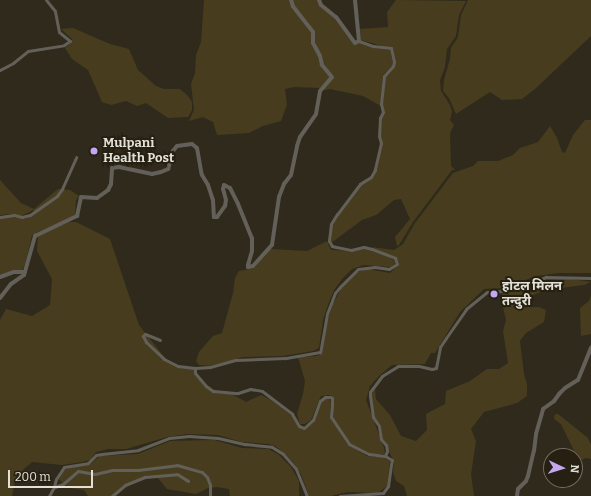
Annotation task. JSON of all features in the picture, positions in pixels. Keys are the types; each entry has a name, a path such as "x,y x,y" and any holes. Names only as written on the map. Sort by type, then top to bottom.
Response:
{"street":[{"path":"0,70 13,63 28,51 64,45 70,41 59,32 55,12 46,0"},
{"path":"0,298 11,284 25,272 35,236 77,216 81,198 96,198 108,190 111,184 112,168 119,167 152,174 160,172 168,169 173,151 177,146 192,144 197,148 202,175 208,185 213,200 214,217 217,217 225,206 226,200 223,189 224,185 230,188 252,238 252,251 248,267 254,266 272,245 279,197 284,184 291,175 300,137 316,114 320,91 332,77 322,66 320,56 314,44 313,32 293,6 291,0"},
{"path":"160,340 145,334 143,336 146,342 164,359 178,366 196,368 210,367 235,360 285,358 320,352 327,314 335,293 340,287 358,269 375,267 389,269 397,264 395,258 372,249 364,247 351,250 332,246 329,242 331,224 337,214 360,184 371,177 375,170 380,148 380,118 383,112 381,104 384,76 393,66 394,62 391,48 373,46 359,41 355,43 352,42 342,26 319,0"},
{"path":"355,0 359,41"},
{"path":"0,217 14,215 22,217 30,215 56,196 62,189 76,157"},
{"path":"0,277 14,272 25,272"},
{"path":"385,456 387,451 386,445 381,439 379,426 373,417 370,396 370,392 382,376 398,366 419,366 432,369 436,368 439,351 446,338 466,309 487,292 502,292 533,283 546,276 591,278"},
{"path":"517,496 518,489 528,476 534,451 536,434 543,409 554,401 558,394 578,380 591,347"},
{"path":"196,368 195,373 197,376 213,392 238,393 250,389 262,391 292,414 301,427 304,428 313,420 323,398 332,398 331,417 348,444 369,454 385,456 392,460 388,486 383,493 340,496"},
{"path":"49,496 56,479 64,467 88,463 96,455 138,450 169,438 189,436 218,438 245,444 272,447 283,454 296,469 307,496"},
{"path":"54,487 62,484 78,471 95,474 113,470 138,470 177,465 202,472 208,477 210,496"},
{"path":"112,496 125,485 145,477 177,474 188,480"}],"shaded area":[{"path":"204,0 289,0 293,9 312,34 320,65 331,77 320,88 294,87 285,89 287,105 281,121 263,126 249,133 217,135 213,122 203,117 189,121 194,110 191,84 195,73 196,55 201,42"},
{"path":"292,0 317,0 331,14 354,45 361,42 390,49 393,62 392,66 383,75 381,106 363,96 330,89 321,91 334,76 323,66 310,25 293,4"},
{"path":"396,0 466,1 459,15 456,36 447,49 445,67 440,80 441,91 450,105 452,112 450,120 454,125 450,133 451,166 455,170 452,170 413,222 399,245 397,246 395,237 410,219 401,199 394,200 376,215 362,220 331,243 332,225 343,206 361,185 370,179 379,156 385,78 387,73 394,67 395,61 393,49 361,40 360,29 388,27 387,12"},
{"path":"468,0 591,0 591,36 535,89 522,99 502,100 490,92 456,114 449,98 443,91 444,80 450,59 451,48 458,37 461,15"},
{"path":"73,28 110,44 129,49 138,70 156,86 164,89 180,89 188,96 192,102 192,110 188,117 168,118 146,103 137,106 126,101 111,105 102,102 88,70 72,59 65,48 71,43 72,39 61,29"},
{"path":"585,120 591,120 591,273 559,273 536,276 505,288 484,289 460,312 435,353 431,353 425,364 392,365 379,376 370,386 366,400 385,454 370,454 352,445 344,437 333,418 333,398 330,395 321,396 311,420 305,424 300,424 297,414 305,381 298,357 316,356 322,354 325,330 332,306 342,287 355,273 367,269 390,273 399,264 396,258 371,247 394,250 403,244 415,223 453,173 473,166 478,161 498,161 513,155 520,148 538,142 550,126 557,138 562,152 565,153 573,135"},
{"path":"0,180 21,203 34,209 58,189 70,190 79,196 76,200 75,214 72,217 32,235 25,264 22,270 14,270 3,274 0,274 0,218 12,217 25,219 31,216 34,210 21,216 11,214 0,215"},
{"path":"69,222 76,222 110,239 139,325 168,362 182,368 195,369 194,374 213,393 232,394 246,402 261,395 271,400 291,415 303,429 314,419 324,398 329,398 331,403 330,417 349,445 367,456 382,457 390,461 387,486 378,493 347,492 331,496 309,496 301,474 293,462 275,446 269,444 242,442 218,435 187,434 167,437 126,449 108,449 96,452 90,460 82,462 62,465 32,462 16,476 12,496 0,496 0,320 6,309 32,316 50,305 52,279 37,251 38,236"},
{"path":"327,241 331,250 355,251 365,249 387,256 394,260 395,263 391,267 364,265 352,269 343,278 334,290 329,302 323,320 319,348 313,351 283,356 243,357 213,366 199,365 196,361 199,352 213,336 222,333 233,293 235,278 239,271 254,268 270,249 307,251"},
{"path":"546,279 572,279 591,282 584,285 545,290 531,296 518,297 518,301 528,307 539,307 546,310 544,322 526,333 520,341 524,374 527,384 527,396 517,403 484,412 471,429 476,441 471,474 474,496 407,496 404,486 396,481 393,472 394,462 382,437 381,427 375,418 371,396 375,389 376,399 390,415 401,436 416,441 427,430 426,414 445,404 446,391 470,381 487,369 499,369 508,363 503,331 506,320 500,295 518,288 539,283"},
{"path":"591,295 591,334 581,336 580,308 589,301"},
{"path":"555,414 558,414 588,438 591,445 591,459 583,459 583,448 573,448 561,424 554,419"},
{"path":"214,440 242,448 268,449 278,454 291,467 299,481 299,496 230,496 229,489 217,487 208,488 196,494 167,489 158,478 144,478 126,487 116,496 88,496 84,490 70,488 58,479 62,472 67,468 89,465 100,456 138,454 170,441"}],"place":[{"name":"Mulpani Health Post","path":"94,151"},
{"name":"होटल मिलन तन्दुरी","path":"494,294"}]}
